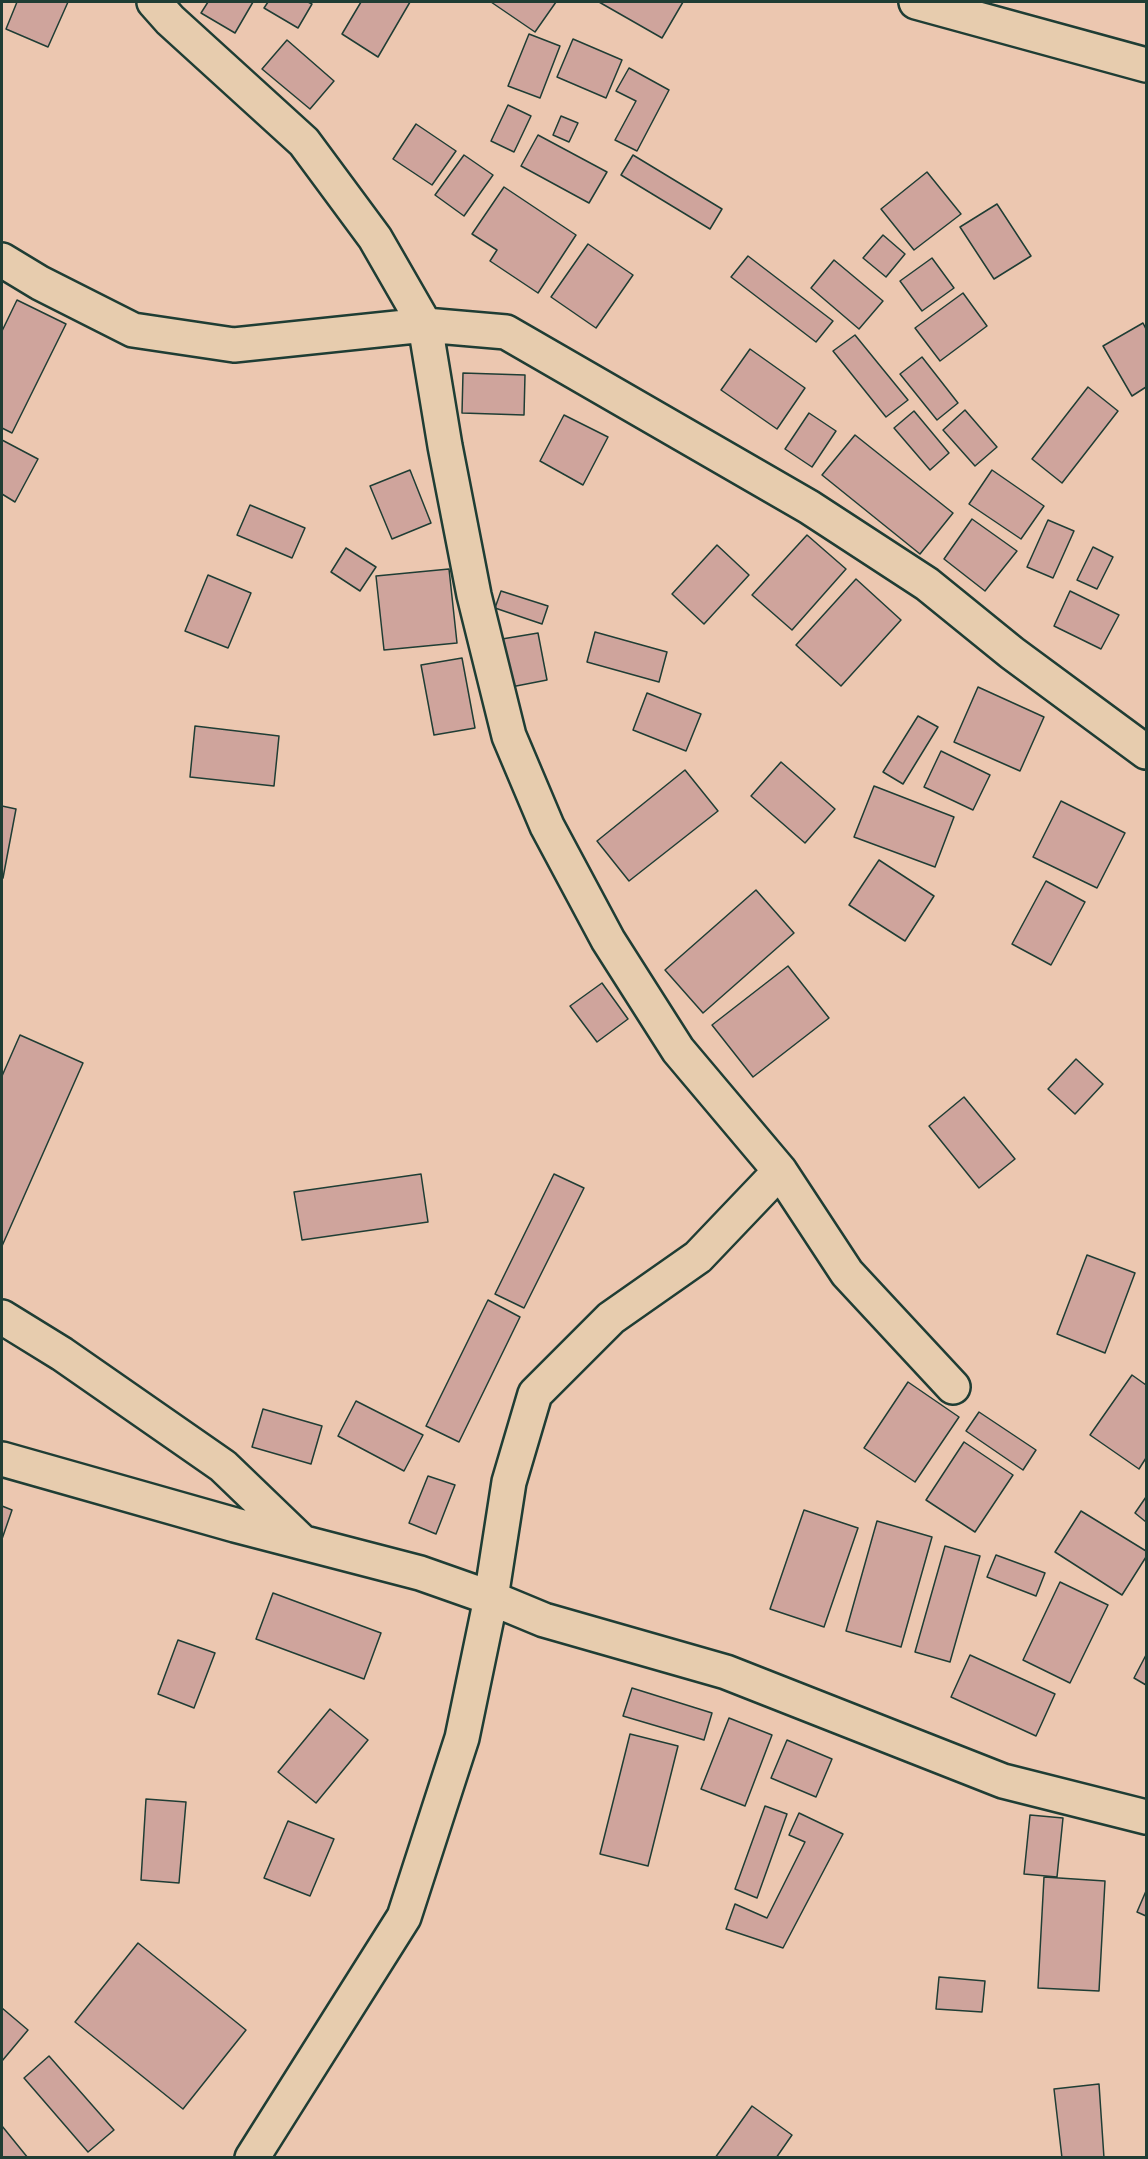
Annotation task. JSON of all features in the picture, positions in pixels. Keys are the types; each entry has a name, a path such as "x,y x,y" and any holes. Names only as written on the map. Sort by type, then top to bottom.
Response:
{"street":[{"path":"154,2 170,20 304,142 375,237 425,325 444,446 474,595 508,736 547,826 608,940 678,1050 780,1171 847,1273 953,1387"},
{"path":"916,2 1146,65"},
{"path":"2,260 40,283 133,330 212,342 234,345 425,325 506,332 788,495 927,584 1012,653 1146,752"},
{"path":"252,2157 404,1917 462,1738 490,1598 509,1482 536,1394 611,1318 698,1257 780,1171"},
{"path":"2,1317 62,1354 223,1466 303,1543"},
{"path":"2,1459 303,1543 420,1573 544,1620 726,1672 1003,1781 1146,1817"}],"building":[{"path":"17,2 68,2 48,47 6,29"},
{"path":"208,2 253,2 235,33 201,13"},
{"path":"268,2 308,2 312,4 298,28 264,8"},
{"path":"361,2 410,2 378,57 342,34"},
{"path":"491,2 556,2 535,32"},
{"path":"599,2 683,2 662,38"},
{"path":"529,34 560,46 540,98 508,86"},
{"path":"573,39 622,60 606,98 557,77"},
{"path":"287,40 334,81 310,109 262,69"},
{"path":"629,68 669,90 637,151 615,140 636,101 616,91"},
{"path":"508,105 531,116 514,152 491,141"},
{"path":"561,116 578,123 569,142 553,135"},
{"path":"416,124 456,151 432,185 393,159"},
{"path":"538,135 607,172 589,203 521,166"},
{"path":"464,155 493,175 464,216 435,195"},
{"path":"633,155 722,209 710,229 621,175"},
{"path":"927,172 961,214 914,250 881,209"},
{"path":"504,187 576,235 538,293 490,261 497,250 472,234"},
{"path":"997,204 1031,256 994,279 960,227"},
{"path":"883,235 905,254 886,277 863,258"},
{"path":"588,244 633,275 596,328 551,297"},
{"path":"748,256 833,321 816,342 731,277"},
{"path":"932,258 954,288 922,311 900,281"},
{"path":"834,260 883,301 859,329 811,288"},
{"path":"963,293 987,326 940,361 915,328"},
{"path":"17,300 66,324 12,433 2,428 2,331"},
{"path":"1143,323 1146,329 1146,387 1132,396 1103,346"},
{"path":"855,335 908,400 886,417 833,351"},
{"path":"750,349 805,388 777,429 721,390"},
{"path":"922,357 958,403 937,420 900,374"},
{"path":"463,373 525,375 524,415 462,413"},
{"path":"1088,387 1118,411 1062,483 1032,459"},
{"path":"965,410 997,447 975,466 943,430"},
{"path":"914,411 949,453 930,470 894,428"},
{"path":"809,413 836,431 812,467 785,449"},
{"path":"564,415 608,437 583,485 540,461"},
{"path":"855,435 953,513 920,554 822,475"},
{"path":"2,440 38,459 15,502 2,494"},
{"path":"410,470 431,523 392,539 370,486"},
{"path":"992,470 1044,506 1021,539 969,504"},
{"path":"250,505 305,528 292,558 237,535"},
{"path":"972,519 1017,551 985,591 944,559"},
{"path":"1048,520 1074,531 1053,578 1027,567"},
{"path":"807,535 846,569 792,630 752,595"},
{"path":"717,545 749,575 704,624 672,594"},
{"path":"1093,547 1113,557 1097,589 1077,580"},
{"path":"346,548 376,567 360,591 331,572"},
{"path":"449,569 457,643 384,650 376,576"},
{"path":"208,575 251,593 228,648 185,631"},
{"path":"856,579 901,620 841,686 796,645"},
{"path":"501,591 548,606 542,624 495,608"},
{"path":"1070,591 1119,615 1101,649 1054,626"},
{"path":"595,632 667,652 659,682 587,662"},
{"path":"538,633 547,680 511,687 502,639"},
{"path":"462,658 475,728 434,735 421,665"},
{"path":"978,687 1044,717 1020,771 954,742"},
{"path":"647,693 701,714 686,751 633,730"},
{"path":"918,716 938,727 903,784 883,772"},
{"path":"195,726 279,736 274,786 190,777"},
{"path":"941,751 990,775 973,810 924,787"},
{"path":"781,762 835,809 805,843 751,796"},
{"path":"685,770 718,811 629,881 597,841"},
{"path":"874,786 954,817 935,867 854,837"},
{"path":"1061,801 1125,833 1097,888 1033,857"},
{"path":"2,806 16,809 3,878 2,878"},
{"path":"879,860 934,896 905,941 849,905"},
{"path":"1046,881 1085,902 1051,965 1012,944"},
{"path":"756,890 794,933 703,1013 665,970"},
{"path":"788,966 829,1018 753,1077 712,1025"},
{"path":"602,983 628,1019 597,1042 570,1006"},
{"path":"20,1035 83,1063 2,1246 2,1076"},
{"path":"1076,1059 1103,1084 1075,1114 1048,1089"},
{"path":"964,1097 1015,1159 979,1188 929,1126"},
{"path":"421,1174 428,1222 302,1240 294,1192"},
{"path":"554,1174 584,1188 524,1308 495,1294"},
{"path":"1087,1255 1135,1273 1105,1353 1057,1334"},
{"path":"488,1300 520,1317 459,1442 426,1426"},
{"path":"1132,1375 1146,1385 1146,1458 1139,1469 1090,1435"},
{"path":"908,1382 959,1417 915,1482 864,1448"},
{"path":"356,1401 423,1435 404,1471 338,1436"},
{"path":"263,1409 322,1426 311,1464 252,1447"},
{"path":"979,1412 1036,1450 1023,1470 966,1431"},
{"path":"964,1442 1013,1475 975,1532 926,1500"},
{"path":"428,1476 455,1485 436,1534 409,1523"},
{"path":"1146,1497 1146,1522 1135,1513"},
{"path":"2,1506 12,1510 2,1539"},
{"path":"804,1510 858,1528 824,1627 770,1609"},
{"path":"1081,1511 1146,1551 1146,1557 1122,1595 1055,1552"},
{"path":"877,1521 932,1537 901,1647 846,1631"},
{"path":"945,1546 980,1556 950,1662 915,1652"},
{"path":"996,1555 1045,1573 1036,1596 987,1577"},
{"path":"1060,1582 1108,1605 1070,1683 1023,1660"},
{"path":"273,1593 381,1633 364,1679 256,1639"},
{"path":"178,1640 215,1653 194,1708 158,1694"},
{"path":"970,1655 1055,1694 1036,1736 951,1697"},
{"path":"1146,1655 1146,1685 1134,1678"},
{"path":"632,1688 712,1713 704,1740 623,1716"},
{"path":"330,1709 368,1740 316,1803 278,1772"},
{"path":"729,1718 772,1735 745,1806 701,1789"},
{"path":"630,1734 678,1746 648,1866 600,1854"},
{"path":"787,1740 832,1759 816,1797 771,1778"},
{"path":"146,1799 186,1802 179,1883 141,1880"},
{"path":"765,1806 787,1814 757,1898 735,1889"},
{"path":"799,1813 843,1834 783,1948 726,1929 735,1904 767,1918 805,1842 789,1835"},
{"path":"1030,1815 1063,1818 1057,1877 1024,1874"},
{"path":"288,1821 334,1839 310,1896 264,1878"},
{"path":"1044,1877 1105,1881 1099,1991 1038,1988"},
{"path":"1146,1891 1146,1916 1137,1912"},
{"path":"138,1943 246,2030 183,2109 75,2022"},
{"path":"939,1977 985,1981 982,2012 936,2009"},
{"path":"2,2008 28,2030 2,2061"},
{"path":"49,2056 114,2130 88,2152 24,2078"},
{"path":"1099,2084 1104,2158 1062,2158 1054,2089"},
{"path":"752,2106 792,2135 776,2158 715,2158"},
{"path":"2,2126 28,2158 2,2158"}]}
